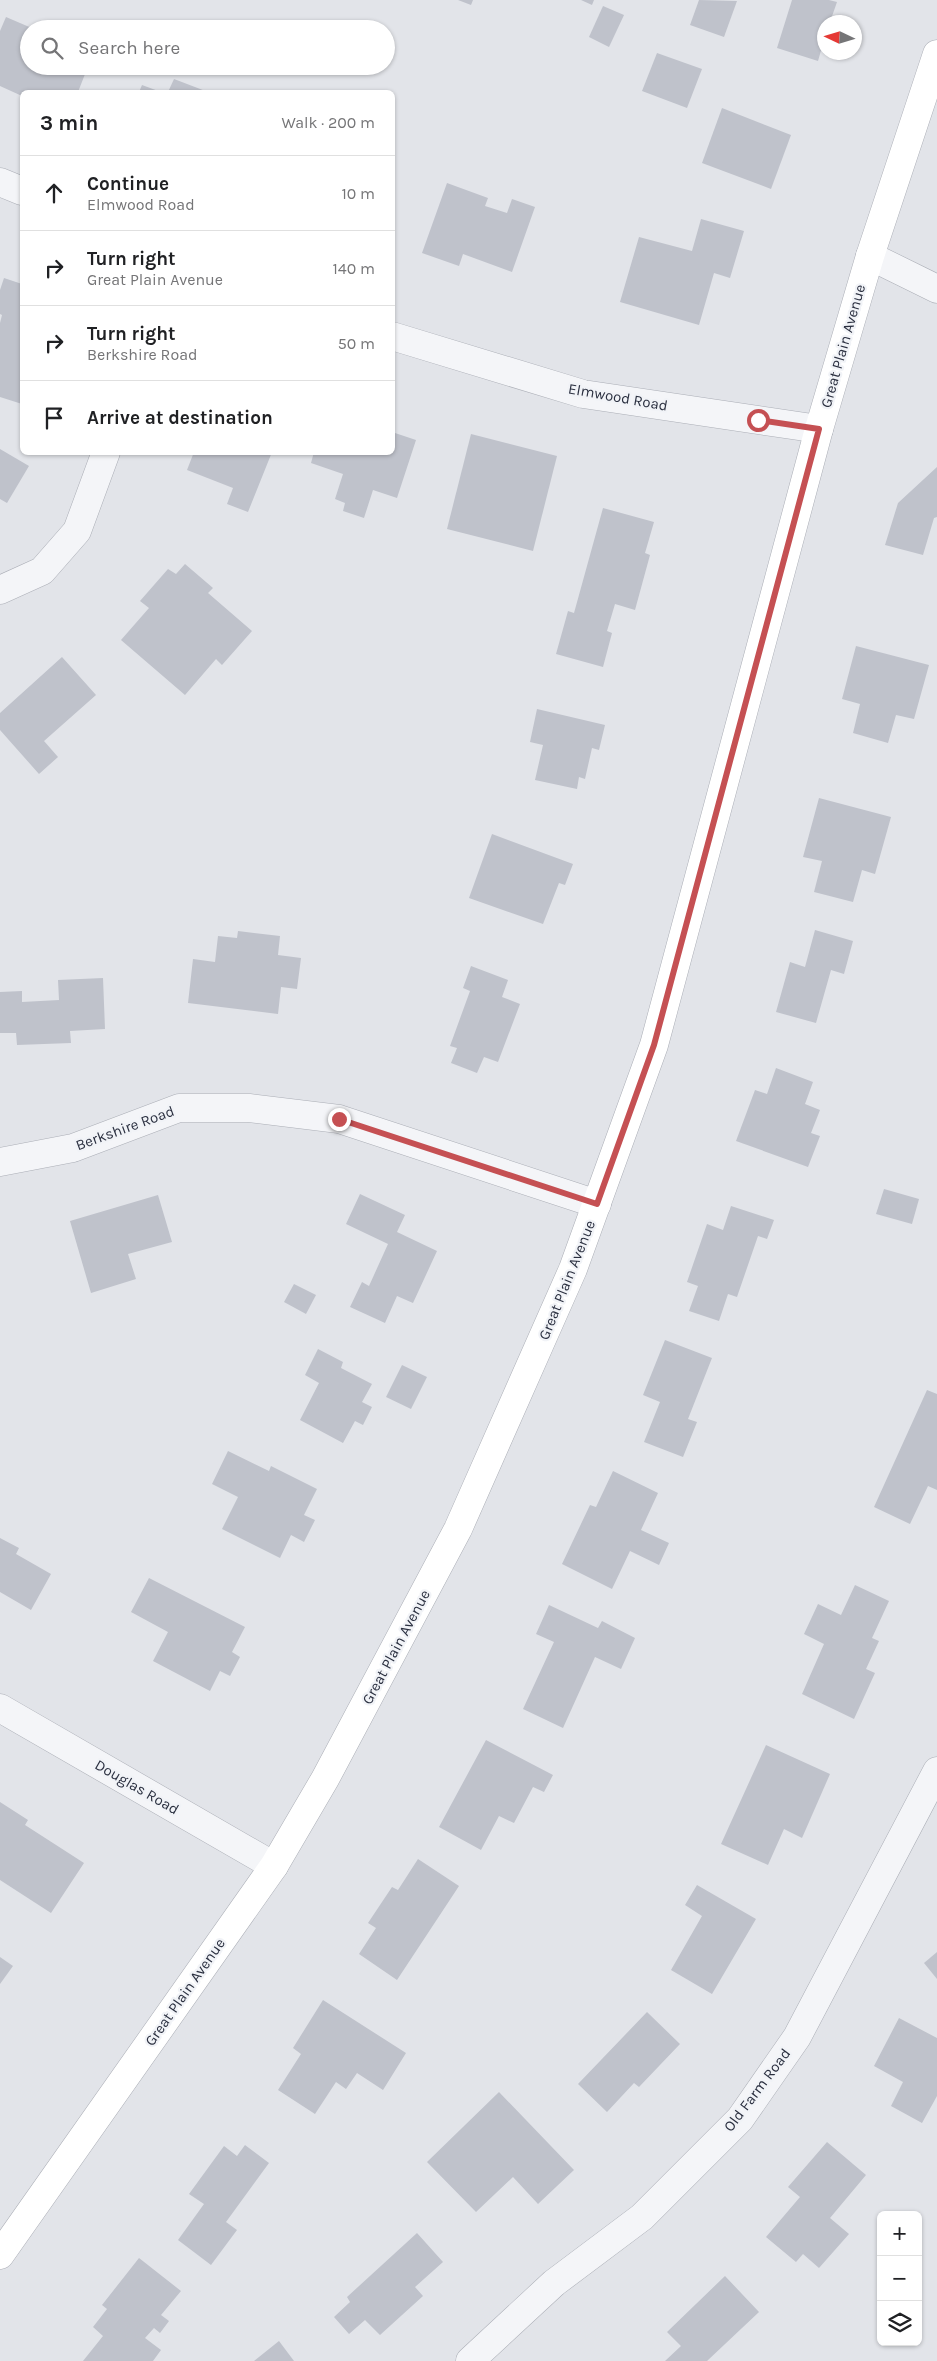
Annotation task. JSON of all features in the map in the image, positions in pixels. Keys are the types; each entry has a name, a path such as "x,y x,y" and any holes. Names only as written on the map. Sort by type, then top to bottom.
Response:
{"main road":[{"name":"Great Plain Avenue","path":"0,2255 274,1866 325,1779 458,1529 573,1269 654,1045 819,429 870,256 937,54"}],"street":[{"path":"0,182 20,190"},
{"path":"870,256 937,289"},
{"name":"Elmwood Road","path":"395,337 583,394 819,429"},
{"path":"0,590 42,571 77,531 105,455"},
{"name":"Berkshire Road","path":"0,1162 72,1148 178,1108 249,1108 339,1119 597,1204"},
{"name":"Douglas Road","path":"0,1708 274,1866"},
{"name":"Old Farm Road","path":"470,2361 554,2283 642,2217 740,2119 797,2037 937,1772"}],"building":[{"path":"458,0 473,0 471,5"},
{"path":"581,0 594,0 592,5"},
{"path":"699,0 737,1 724,37 690,25"},
{"path":"792,0 829,0 837,2 832,15 817,15 818,61 777,48"},
{"path":"603,6 624,15 609,47 589,37"},
{"path":"6,17 20,23 20,75 85,75 79,90 20,90 20,95 0,86 0,31"},
{"path":"657,53 702,69 687,108 642,91"},
{"path":"174,79 203,90 169,90"},
{"path":"142,85 156,90 140,90"},
{"path":"722,108 791,135 771,189 702,163"},
{"path":"447,183 488,198 485,206 507,213 512,199 535,207 512,272 463,254 459,266 422,253"},
{"path":"701,219 744,231 730,278 714,273 699,325 620,302 639,237 692,251"},
{"path":"4,278 20,283 20,403 0,397 0,323 2,315 0,314 0,290"},
{"path":"395,433 416,440 397,498 373,490 364,518 343,511 345,503 335,499 343,474 311,463 313,455 395,455"},
{"path":"471,434 557,456 533,551 447,529"},
{"path":"0,449 29,466 7,503 0,499"},
{"path":"193,455 271,455 248,512 227,504 233,488 187,470"},
{"path":"937,467 937,517 934,518 923,555 885,545 898,503"},
{"path":"603,508 654,522 645,553 650,555 635,610 615,604 607,631 612,633 603,667 556,654 568,611 574,613"},
{"path":"185,564 213,588 208,593 252,631 222,665 216,659 185,695 121,640 149,608 140,601 168,569 176,574"},
{"path":"856,646 929,665 914,719 896,715 888,743 853,733 860,704 842,699"},
{"path":"62,657 96,695 44,741 58,757 39,774 0,730 0,713"},
{"path":"537,709 605,725 599,750 592,748 585,779 579,777 577,789 535,780 543,745 530,742"},
{"path":"819,798 891,817 875,874 862,870 853,902 814,892 822,861 803,857"},
{"path":"492,834 573,864 565,885 559,883 543,924 469,898"},
{"path":"815,930 853,941 844,974 831,970 816,1023 776,1012 790,962 805,967"},
{"path":"238,931 280,936 278,955 301,958 297,989 281,987 278,1014 188,1003 193,959 215,962 218,936 237,938"},
{"path":"471,966 508,980 502,997 520,1004 498,1062 484,1057 477,1073 451,1063 457,1048 450,1046 470,991 463,988"},
{"path":"103,978 105,1029 70,1031 71,1043 17,1045 16,1033 0,1033 0,992 22,991 22,1002 59,1000 58,980"},
{"path":"776,1068 813,1082 805,1104 820,1110 811,1133 820,1136 808,1167 736,1141 755,1090 767,1094"},
{"path":"884,1189 919,1199 912,1224 876,1214"},
{"path":"360,1194 405,1215 397,1232 437,1251 413,1303 397,1296 385,1323 350,1307 362,1282 369,1286 388,1244 346,1224"},
{"path":"158,1195 172,1242 128,1254 136,1279 91,1293 70,1221"},
{"path":"731,1206 774,1220 767,1239 758,1236 737,1297 728,1294 719,1321 689,1311 698,1286 687,1282 707,1224 723,1230"},
{"path":"294,1284 316,1295 306,1314 284,1302"},
{"path":"665,1340 712,1358 688,1419 697,1422 683,1457 644,1442 660,1402 643,1395"},
{"path":"318,1349 343,1362 341,1368 372,1384 362,1402 372,1407 363,1425 355,1421 343,1443 300,1420 319,1383 305,1375"},
{"path":"402,1365 427,1377 411,1409 386,1397"},
{"path":"927,1390 937,1394 937,1490 928,1486 910,1524 874,1507"},
{"path":"228,1451 269,1471 271,1466 317,1489 304,1515 315,1520 304,1542 291,1535 280,1558 222,1529 238,1497 212,1484"},
{"path":"613,1471 658,1493 641,1530 669,1543 659,1565 630,1551 612,1589 562,1564 590,1505 596,1507"},
{"path":"0,1538 19,1548 16,1554 51,1574 31,1610 0,1592"},
{"path":"149,1578 245,1627 232,1652 240,1657 230,1676 220,1671 210,1691 153,1661 168,1632 131,1612"},
{"path":"855,1585 889,1601 872,1638 879,1641 866,1669 875,1673 854,1719 802,1694 824,1644 804,1634 818,1604 841,1615"},
{"path":"549,1605 598,1628 602,1621 635,1638 621,1669 595,1657 563,1728 523,1709 554,1642 536,1634"},
{"path":"486,1740 553,1775 544,1792 533,1787 514,1823 499,1816 481,1850 439,1827"},
{"path":"766,1745 830,1774 802,1838 784,1829 768,1865 721,1844"},
{"path":"0,1802 28,1820 25,1825 84,1863 51,1913 0,1880"},
{"path":"418,1859 459,1886 397,1980 359,1954 376,1928 368,1923 392,1887 398,1890"},
{"path":"697,1885 756,1919 712,1994 671,1970 702,1916 685,1905"},
{"path":"937,1952 937,1979 924,1963"},
{"path":"0,1957 13,1966 0,1984"},
{"path":"323,2000 406,2053 383,2090 357,2073 346,2089 336,2082 315,2114 278,2090 301,2054 293,2048"},
{"path":"647,2012 680,2044 639,2087 634,2083 607,2112 578,2084"},
{"path":"899,2018 937,2038 937,2096 922,2123 891,2106 903,2082 874,2066"},
{"path":"499,2092 574,2170 538,2204 513,2177 476,2212 427,2162"},
{"path":"827,2142 866,2175 830,2218 849,2234 819,2268 803,2254 796,2262 766,2237 800,2197 788,2187"},
{"path":"245,2145 269,2163 226,2222 237,2230 211,2265 178,2240 204,2204 189,2194 224,2146 237,2156"},
{"path":"417,2233 443,2262 415,2287 423,2296 380,2335 365,2320 349,2334 334,2317 350,2302 347,2297"},
{"path":"139,2258 181,2291 161,2315 169,2321 160,2333 154,2328 145,2338 161,2350 153,2361 83,2361 103,2336 93,2327 107,2309 102,2305"},
{"path":"725,2276 759,2312 707,2361 665,2361 681,2346 667,2332"},
{"path":"279,2341 294,2361 254,2361"}],"route":[{"path":"339,1119 597,1204 654,1045 819,429 758,420"}]}
